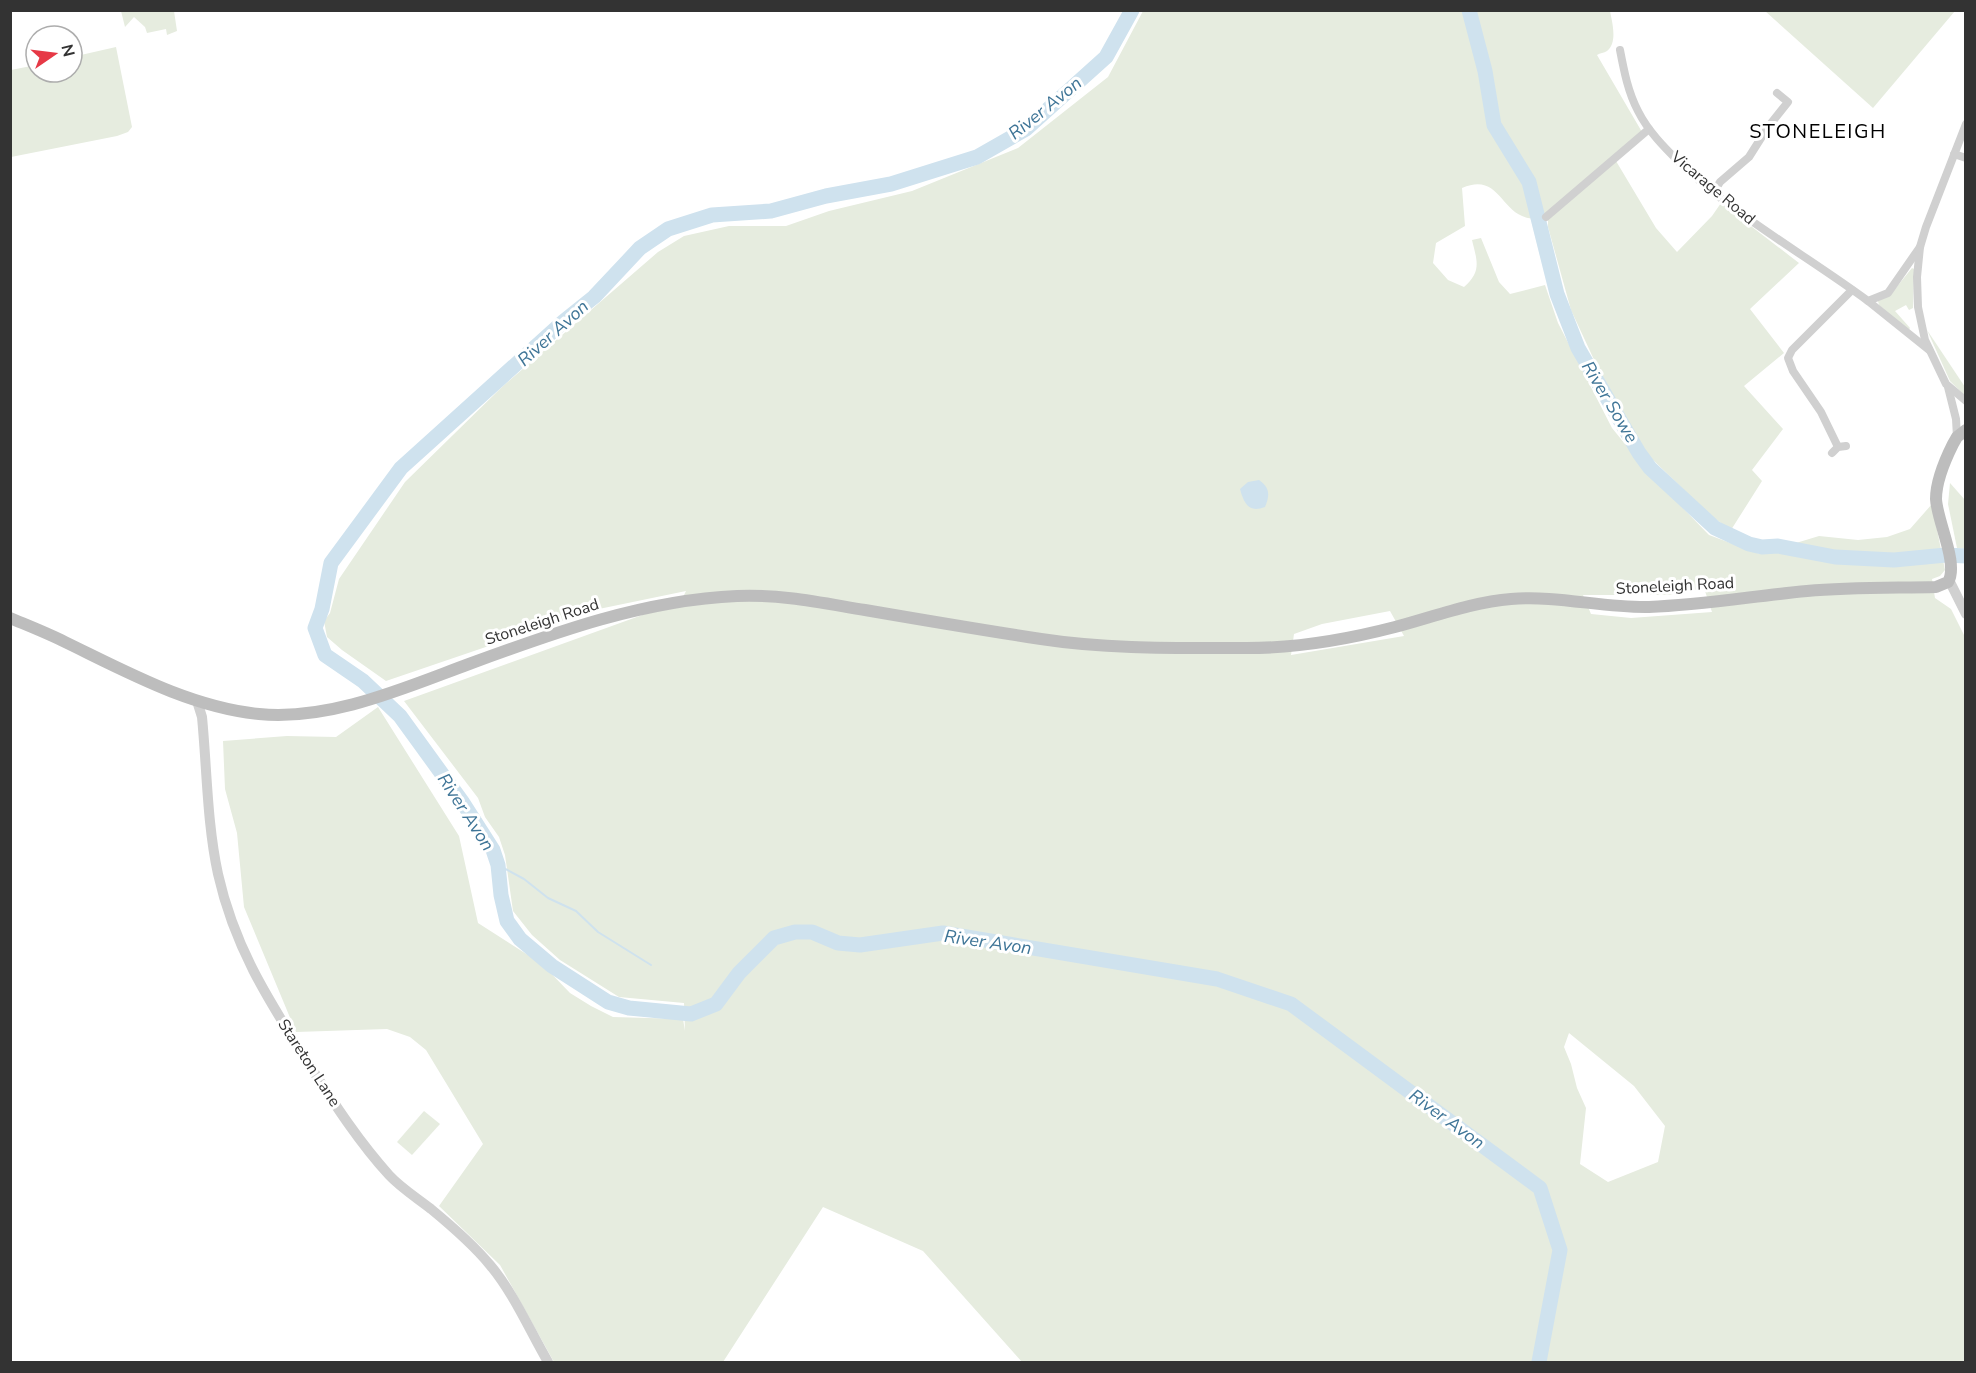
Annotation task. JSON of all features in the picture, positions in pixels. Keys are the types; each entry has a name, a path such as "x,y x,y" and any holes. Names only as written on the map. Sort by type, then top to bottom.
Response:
{"main road":[{"path":"1950,575 1937,506 1937,487 1949,451 1961,434"},
{"name":"Stoneleigh Road","path":"10,618 126,673 197,701 260,714 291,714 340,707 373,699 529,642 610,616 681,600 733,596 782,596 1034,638 1106,646 1243,649 1302,645 1352,637 1486,602 1512,598 1539,598 1645,607 1829,589 1936,587 1945,585 1950,575"}],"street":[{"name":"Vicarage Road","path":"1620,50 1630,93 1638,112 1666,150 1748,219 1868,301 1930,350"},
{"path":"1714,192 1720,182 1749,157 1768,127 1788,102 1777,93"},
{"path":"1961,434 1946,384 1923,331 1918,307 1917,277 1920,247 1965,124"},
{"path":"1546,217 1649,129"},
{"path":"1954,154 1965,158"},
{"path":"1868,301 1888,293 1920,247"},
{"path":"1839,449 1821,412 1793,371 1788,358 1792,350 1852,290"},
{"path":"1946,384 1965,401"},
{"path":"1950,575 1965,614"},
{"name":"Stareton Lane","path":"197,701 202,717 212,841 227,908 239,942 263,993 330,1096 391,1177 432,1210 490,1265 548,1362"}],"shaded area":[{"path":"121,11 174,11 177,31 167,35 166,29 147,33 145,27 134,17 125,27"},
{"path":"1143,11 1610,11 1612,42 1607,51 1597,55 1642,132 1543,217 1530,218 1519,214 1492,189 1484,185 1474,184 1462,188 1465,226 1436,243 1433,263 1448,280 1464,287 1476,271 1472,240 1481,238 1499,282 1510,294 1545,285 1558,323 1612,428 1647,471 1709,535 1760,554 1819,536 1858,540 1887,537 1910,529 1932,504 1945,570 1940,576 1932,579 1935,598 1951,609 1966,639 1965,1362 1022,1362 923,1251 823,1207 723,1362 554,1362 500,1265 439,1206 483,1144 426,1050 410,1037 387,1029 296,1032 244,907 237,833 225,789 223,741 287,736 336,737 378,707 459,836 478,923 542,964 570,993 591,1006 613,1017 683,1019 685,1031 684,1003 619,997 560,960 532,935 513,911 505,855 499,837 485,817 478,798 404,701 681,601 686,591 594,610 386,681 327,637 324,621 330,613 339,579 405,482 503,386 658,252 684,236 729,226 786,226 829,211 912,191 1018,148 1108,77","holes":["1704,588 1712,612 1631,618 1591,614 1583,595 1668,595","1390,611 1404,636 1291,655 1294,634 1322,624","1569,1033 1634,1086 1665,1126 1658,1162 1608,1182 1580,1164 1586,1108 1564,1047"]},
{"path":"1765,11 1955,11 1873,108"},
{"path":"116,47 132,127 128,132 117,136 11,157 11,70 24,67 24,84 84,84 84,54"},
{"path":"1616,161 1656,228 1677,252 1712,216 1721,203 1799,263 1750,309 1784,353 1744,386 1783,429 1752,470 1762,481 1731,530 1711,516 1650,457 1634,434 1596,364 1571,310 1548,227 1548,219"},
{"path":"1912,268 1914,269 1913,308 1909,310 1906,305 1895,311 1910,328 1908,331 1879,305 1878,301 1891,294"},
{"path":"1927,330 1965,387 1965,396 1950,381"},
{"path":"1950,483 1965,500 1965,549 1957,548 1948,504"},
{"path":"424,1111 440,1124 412,1155 397,1142"}],"water":[{"path":"1259,480 1267,489 1268,499 1265,507 1255,509 1245,503 1240,489 1248,482"}],"waterway":[{"name":"River Avon","path":"1132,10 1106,57 1026,129 977,157 891,184 826,196 771,211 712,215 668,229 640,248 594,297 564,321 401,468 331,563 322,609 315,628 325,655 363,681 400,716 463,803 493,850 498,865 507,921 520,939 552,966 608,1002 629,1008 691,1014 716,1004 739,973 774,938 795,932 812,932 838,943 860,945 943,933 1217,979 1291,1004 1540,1188 1560,1250 1539,1362"},
{"name":"River Sowe","path":"1469,10 1485,71 1494,125 1529,182 1557,294 1578,348 1650,468 1715,528 1749,544 1762,547 1778,546 1835,557 1894,560 1946,555 1966,556"},
{"path":"498,865 524,879 548,898 576,911 598,932 651,965"}],"district":[{"name":"STONELEIGH","path":"1818,131"}]}
